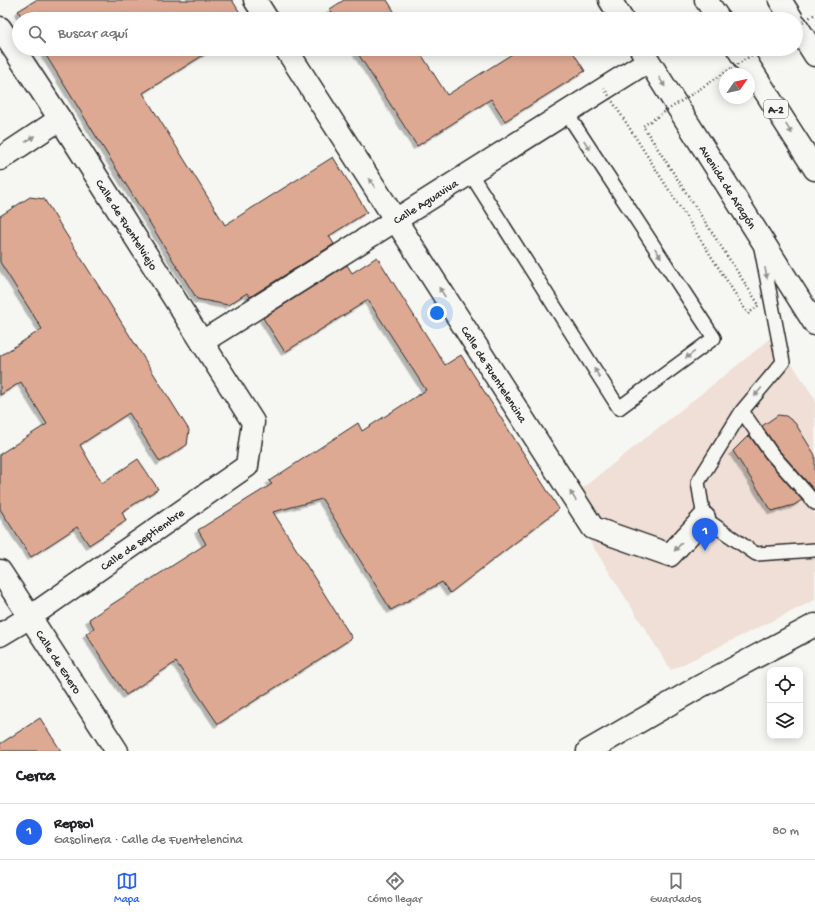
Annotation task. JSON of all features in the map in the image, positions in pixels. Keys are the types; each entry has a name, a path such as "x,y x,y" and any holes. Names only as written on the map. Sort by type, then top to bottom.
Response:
{"main road":[{"path":"254,0 262,12"},
{"path":"610,0 618,12"},
{"path":"706,0 714,12"},
{"path":"780,0 788,12"},
{"name":"Calle de Fuentelviejo","path":"0,28 12,46"},
{"path":"803,37 815,55"},
{"name":"Calle de Fuentelviejo","path":"18,56 253,422"},
{"name":"Calle de Fuentelencina","path":"291,56 593,528 670,555 704,518"},
{"name":"Calle Aguaviva","path":"202,342 604,88 643,56"},
{"name":"Avenida de Aragón","path":"645,56 815,324"},
{"name":"A-2","path":"742,56 815,169"},
{"path":"0,159 60,119"},
{"name":"Calle de septiembre","path":"0,635 30,617 247,466 253,422"},
{"name":"Calle de Enero","path":"0,571 117,751"},
{"path":"588,751 697,688 815,625"}],"lane":[{"path":"470,173 619,408 714,338 566,112"},
{"path":"758,234 783,362 742,411 698,482 704,518 756,554 815,550"},
{"path":"742,411 771,452 815,503"}],"path":[{"path":"803,22 815,14"},
{"path":"604,88 748,314 759,305 642,126 750,56"}],"shaded area":[{"path":"773,335 815,399 815,600 671,670 565,502 764,344"}],"building":[{"path":"36,0 232,0 240,12 19,12"},
{"path":"344,0 387,0 395,12 332,12 330,9"},
{"path":"46,56 202,56 143,93 225,225 333,157 367,212 329,236 334,244 250,297 247,293 228,305 197,299"},
{"path":"359,56 422,56 447,95 509,56 575,56 585,71 505,121 491,99 417,146"},
{"path":"30,197 44,199 189,430 187,445 160,462 129,413 80,445 102,483 138,459 158,489 122,512 126,521 89,545 77,527 31,557 0,509 0,454 47,424 21,382 0,395 0,356 42,329 0,262 0,216"},
{"path":"377,257 445,365 461,355 559,509 450,593 442,582 391,610 322,499 273,512 352,638 218,724 176,662 126,695 86,634 94,628 89,619 206,544 198,530 272,484 269,481 358,423 362,431 426,390 368,300 285,352 263,318 347,265 352,273"},
{"path":"778,415 786,416 795,423 815,455 815,491 777,448 762,426"},
{"path":"749,435 765,458 802,500 794,505 772,511 733,451"},
{"path":"40,718 61,751 0,751 0,744"}],"place":[{"name":"Repsol","path":"705,551"}]}
